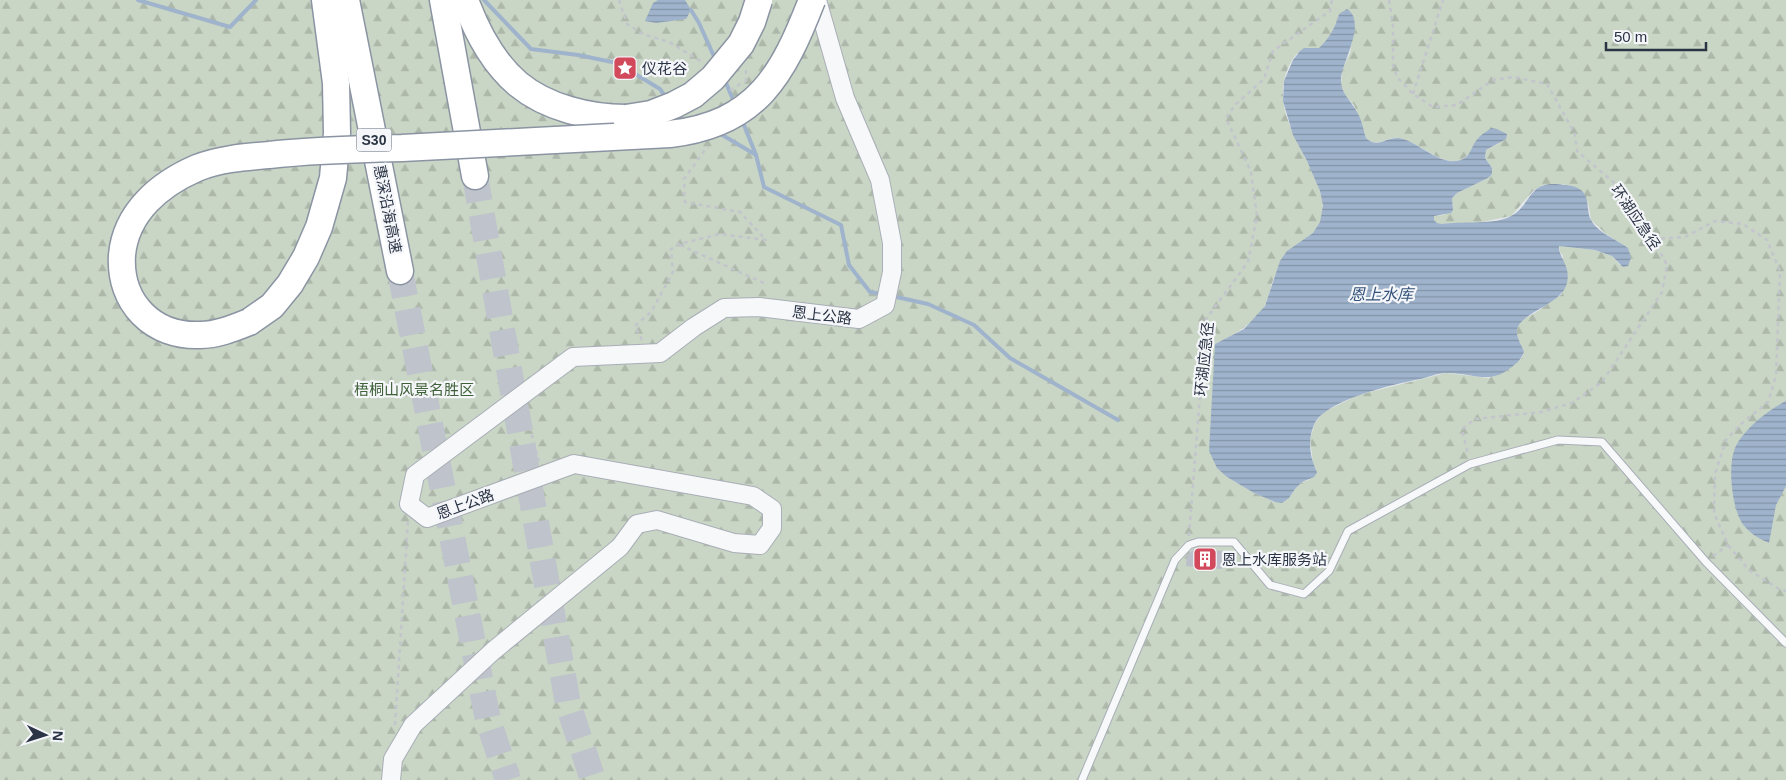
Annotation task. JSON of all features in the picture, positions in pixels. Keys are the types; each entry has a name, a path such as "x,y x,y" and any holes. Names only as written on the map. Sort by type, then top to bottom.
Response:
{"highway":[{"path":"443,0 475,176"},
{"path":"465,0 480,36 494,57 518,84 549,102 576,112 605,118 626,118 651,114 674,105 692,95 712,78 741,44 752,22 759,0"},
{"path":"336,4 336,133 333,178 319,227 306,257 294,278 272,306 249,322 202,335 173,333 158,326 145,317 133,304 121,268 123,246 130,226 140,208 156,192 176,178 199,168 224,161 300,151 670,134 710,127 730,118 748,106 777,75 788,57 812,0"},
{"name":"惠深沿海高速","path":"336,4 400,271"}],"street":[{"name":"恩上公路","path":"391,780 393,759 413,725 493,651 620,547 637,524 657,520 734,543 760,545 772,528 772,509 753,496 574,464 427,518 409,504 415,475 572,357 660,353 694,327 724,308 759,306 859,320 885,305 892,272 892,243 880,180 845,98 818,0"}],"lane":[{"path":"1082,780 1175,560 1188,545 1198,542 1234,542 1270,585 1304,594 1329,571 1348,531 1470,464 1558,440 1602,442 1706,562 1786,643"}],"path":[{"path":"619,0 627,24 643,34 669,42 702,62"},
{"name":"环湖应急径","path":"1188,545 1206,319 1248,262 1257,216 1252,172 1226,118 1235,105 1264,79 1273,51 1330,12 1332,0"},
{"name":"环湖应急径","path":"1389,0 1394,26 1393,66 1397,77 1413,94 1433,107 1457,105 1494,80 1513,77 1548,84 1575,134 1578,151 1619,187 1653,239 1667,265 1662,292 1602,382 1572,403 1541,412 1475,419 1462,429 1470,464"},
{"path":"1413,94 1443,0"},
{"path":"724,94 745,80"},
{"path":"643,341 634,326 651,312 673,272 671,249 679,244 720,234 766,240 740,212 685,202 684,179 713,140"},
{"path":"1653,239 1685,237 1715,221 1743,224 1767,240 1780,270 1776,376 1768,402 1741,424 1726,440 1715,474 1714,513 1728,545 1750,570 1779,589 1786,591"},
{"path":"679,244 766,284"},
{"path":"516,399 527,418 536,447 539,462 536,478"},
{"path":"395,730 409,504"},
{"path":"1706,562 1728,545"}],"green space":[{"name":"梧桐山风景名胜区","path":"0,0 1786,0 1786,780 0,780","holes":["1339,14 1355,22 1350,53 1342,70 1341,85 1346,97 1354,105 1366,138 1374,142 1399,138 1446,160 1455,161 1464,158 1472,150 1500,143 1486,150 1485,158 1492,168 1488,178 1457,193 1452,198 1453,209 1444,215 1434,216 1434,220 1437,223 1482,222 1511,216 1533,191 1543,185 1562,184 1574,187 1588,202 1591,220 1606,234 1628,248 1620,265 1612,256 1595,250 1559,246 1563,256 1562,294 1523,319 1517,329 1517,336 1524,352 1522,358 1489,378 1446,373 1358,395 1324,412 1315,423 1310,439 1313,463 1316,469 1309,480 1302,482 1289,498 1275,502 1254,493 1227,477 1215,344 1236,333 1256,317 1267,302 1275,276 1312,236 1321,221 1323,205 1319,189 1287,117 1283,99 1284,81 1294,57 1302,50 1321,47 1332,32"]}],"water":[{"path":"658,0 685,0 691,10 686,19 656,23 645,21 653,3"},
{"name":"恩上水库","path":"1347,9 1353,15 1355,23 1341,83 1344,92 1359,115 1366,138 1378,143 1394,138 1407,140 1438,158 1455,161 1465,158 1481,135 1491,128 1507,134 1506,139 1486,150 1485,158 1492,168 1492,174 1488,178 1457,193 1452,198 1453,210 1451,213 1434,216 1434,220 1437,223 1488,222 1505,219 1518,211 1532,193 1543,185 1569,185 1578,188 1584,194 1594,225 1628,248 1631,258 1628,266 1623,267 1612,256 1595,250 1559,246 1560,254 1566,266 1567,283 1564,291 1558,297 1525,318 1520,324 1517,333 1524,352 1516,364 1501,374 1494,376 1479,377 1454,373 1437,374 1361,394 1331,408 1320,416 1311,434 1311,453 1317,473 1314,477 1302,482 1289,498 1282,503 1254,493 1227,477 1217,468 1209,451 1215,344 1244,329 1265,306 1280,261 1287,251 1313,233 1320,222 1323,206 1320,191 1293,135 1283,101 1284,81 1293,60 1300,51 1304,48 1319,48 1332,32 1339,14"},
{"path":"1786,401 1786,486 1776,505 1769,543 1751,532 1742,523 1733,498 1732,458 1737,444 1748,429 1771,410"}],"building":[{"name":"恩上水库服务站","path":"1194,549 1223,551 1222,569 1186,566 1187,555"}],"waterway":[{"path":"138,0 230,27 256,0"},
{"path":"484,0 531,49 578,55 617,63 660,89 667,99"},
{"path":"691,10 716,61"},
{"path":"724,78 734,102"},
{"path":"742,120 756,155"},
{"path":"719,133 756,155 764,187 841,225 849,265 870,292 883,294"},
{"path":"892,296 928,304 974,325 1010,358 1118,420"}],"tunnel":[{"path":"475,176 568,704 593,780"},
{"path":"400,271 488,720 508,780"}],"place":[{"name":"仪花谷","path":"625,68"},
{"name":"恩上水库服务站","path":"1205,559"}]}
